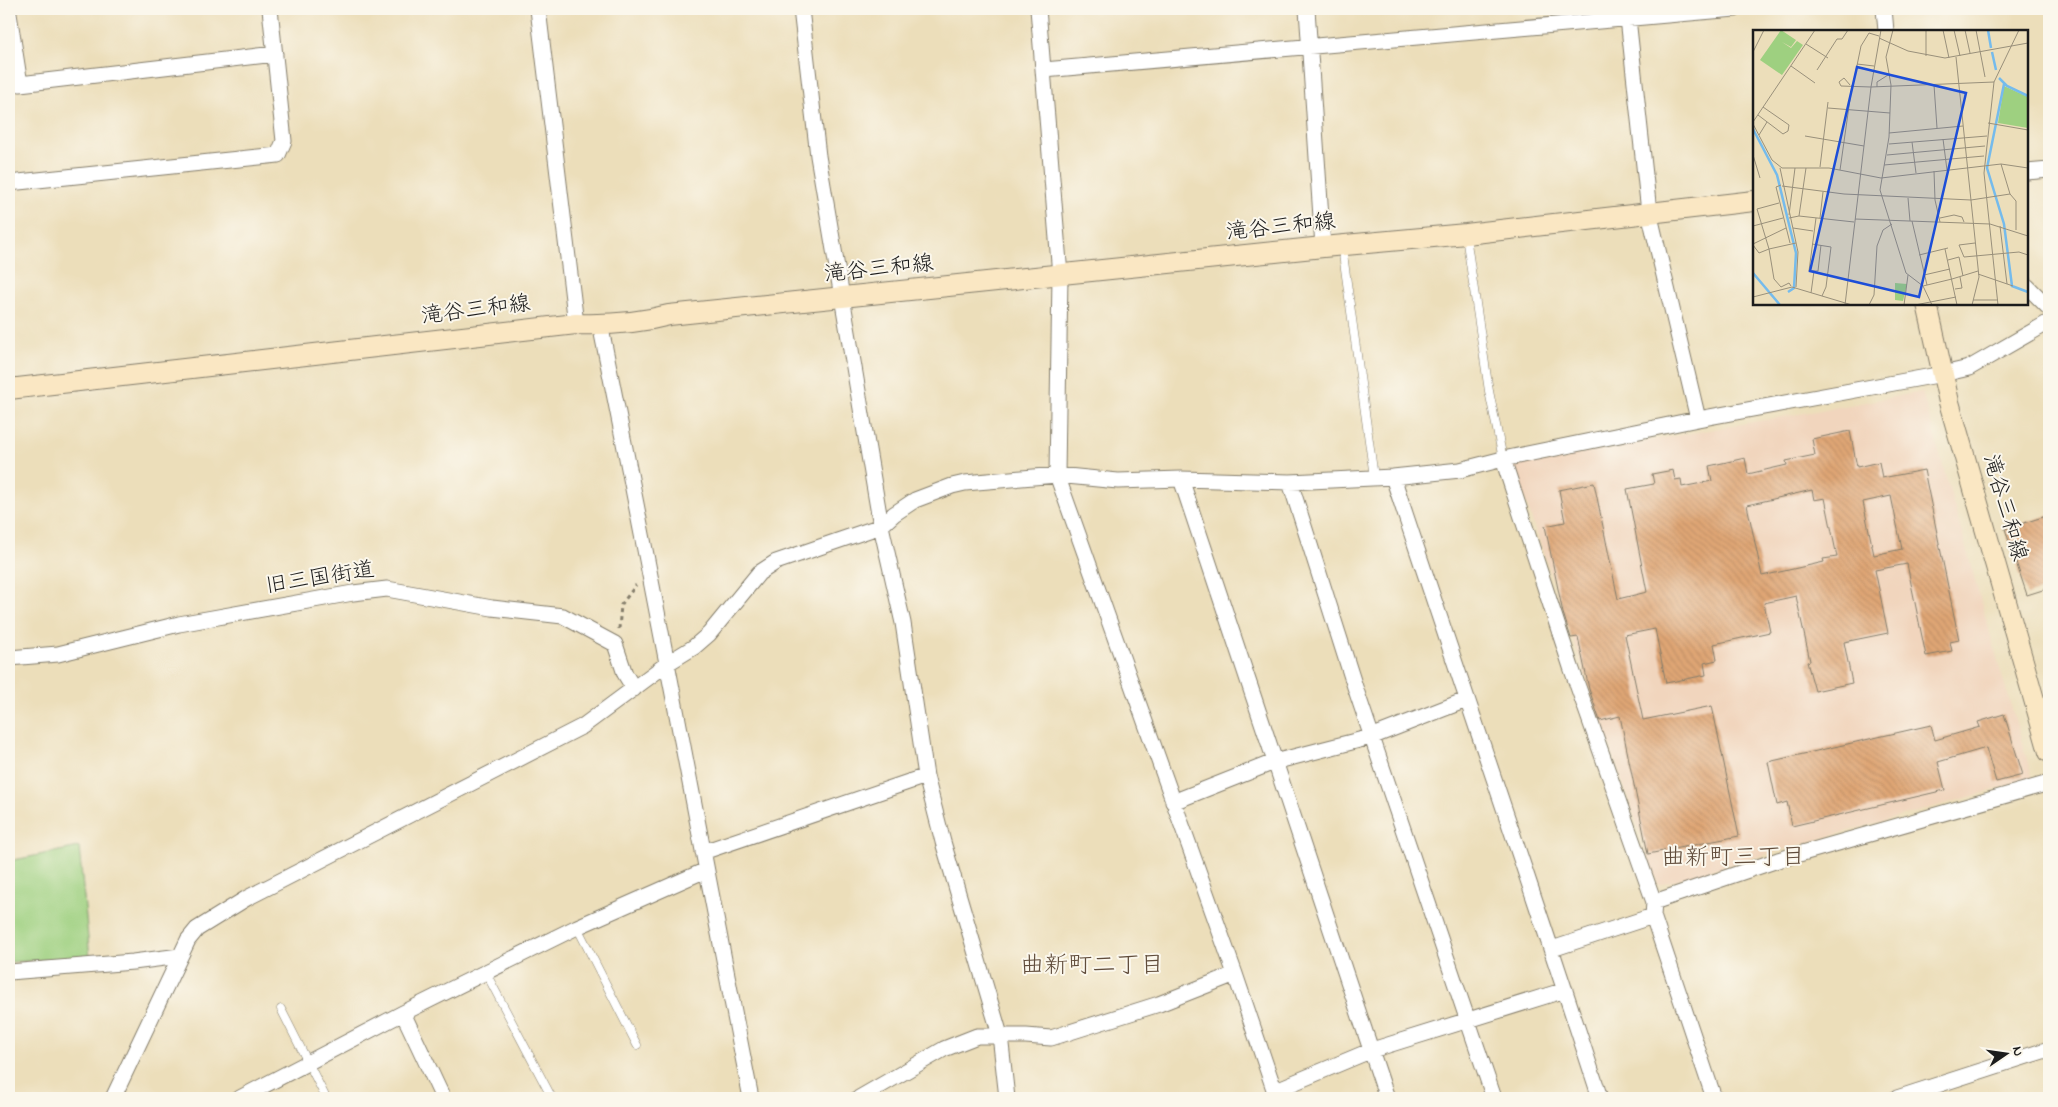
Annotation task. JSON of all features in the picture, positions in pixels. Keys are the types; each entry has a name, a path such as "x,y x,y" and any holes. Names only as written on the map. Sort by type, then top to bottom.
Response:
{"main road":[{"name":"滝谷三和線","path":"9,389 576,324 648,321 669,315 1332,246 1466,234 1753,201"},
{"name":"滝谷三和線","path":"1926,305 1952,412 2049,752"}],"street":[{"path":"9,183 278,155 284,141 270,9"},
{"path":"538,9 576,324"},
{"path":"802,9 818,156 881,526 903,623 926,776 943,842 1000,1035 1007,1098"},
{"path":"1038,9 1060,275 1057,475 1235,974 1276,1095 1372,1050 1565,990"},
{"path":"1307,9 1332,246"},
{"path":"1044,70 1310,46 1628,13 1735,9"},
{"path":"1884,9 1886,30"},
{"path":"1628,13 1649,212 1698,419"},
{"path":"9,14 11,38 20,84 275,54"},
{"path":"2028,172 2049,170"},
{"path":"2028,287 2049,308"},
{"path":"113,1098 180,956 197,929 209,920 264,889 575,730 668,663 694,647 709,634 759,573 776,562 881,526 894,514 915,500 952,486 1057,475 1118,481 1181,479 1290,482 1331,481 1374,476 1393,477 1460,470 1503,459 1698,419 1969,368 2049,322"},
{"path":"600,324 650,570 751,1098"},
{"path":"1503,459 1654,909 1714,1098"},
{"path":"1393,477 1466,700 1552,949 1600,1098"},
{"path":"1181,479 1387,1098"},
{"path":"1290,482 1371,736 1494,1098"},
{"name":"旧三国街道","path":"9,658 58,654 179,624 353,593 387,590 492,608 563,616 615,644"},
{"path":"615,644 625,674 634,689"},
{"path":"1173,802 1274,762 1371,736 1466,700"},
{"path":"703,852 926,776"},
{"path":"1552,949 1778,860 2049,783"},
{"path":"240,1098 403,1013 577,927 706,870"},
{"path":"9,972 133,962 180,956"},
{"path":"859,1098 944,1048 977,1036 1000,1035 1051,1038 1159,1004 1235,974"},
{"path":"403,1013 443,1098"},
{"path":"1897,1098 2049,1049"}],"lane":[{"path":"1466,234 1489,391 1503,459"},
{"path":"1332,246 1374,476"},
{"path":"577,927 637,1045"},
{"path":"486,973 552,1098"},
{"path":"281,1009 326,1098"}],"path":[{"path":"615,644 619,628 621,605 630,590 650,570"}],"shaded area":[{"path":"1922,392 2033,779 1658,885 1513,465"}],"green space":[{"path":"79,847 90,958 9,962 9,861"}],"building":[{"path":"1850,431 1857,467 1879,462 1882,478 1924,470 1959,640 1950,642 1952,651 1926,656 1907,564 1875,570 1888,633 1844,642 1852,683 1815,691 1807,662 1810,661 1796,596 1764,603 1770,632 1714,644 1717,660 1704,663 1706,675 1666,683 1655,629 1625,635 1643,720 1712,706 1739,836 1648,854 1620,716 1600,721 1589,689 1578,637 1571,638 1563,613 1545,526 1565,522 1559,490 1594,483 1618,599 1647,592 1627,489 1654,484 1652,474 1673,470 1675,480 1681,479 1682,487 1712,481 1709,466 1745,458 1748,474 1787,465 1786,461 1815,455 1812,439","holes":["1812,490 1814,500 1825,498 1837,557 1823,559 1824,562 1762,576 1747,505","1891,496 1902,549 1874,555 1863,502"]},
{"path":"2049,515 2049,588 2027,595 2005,529"},
{"path":"2004,714 2023,775 1996,782 1986,748 1938,762 1945,790 1792,826 1787,802 1777,805 1768,762 1931,725 1935,740 1980,727 1978,722"}],"district":[{"name":"曲新町三丁目","path":"1733,858"},
{"name":"曲新町二丁目","path":"1092,966"}]}
